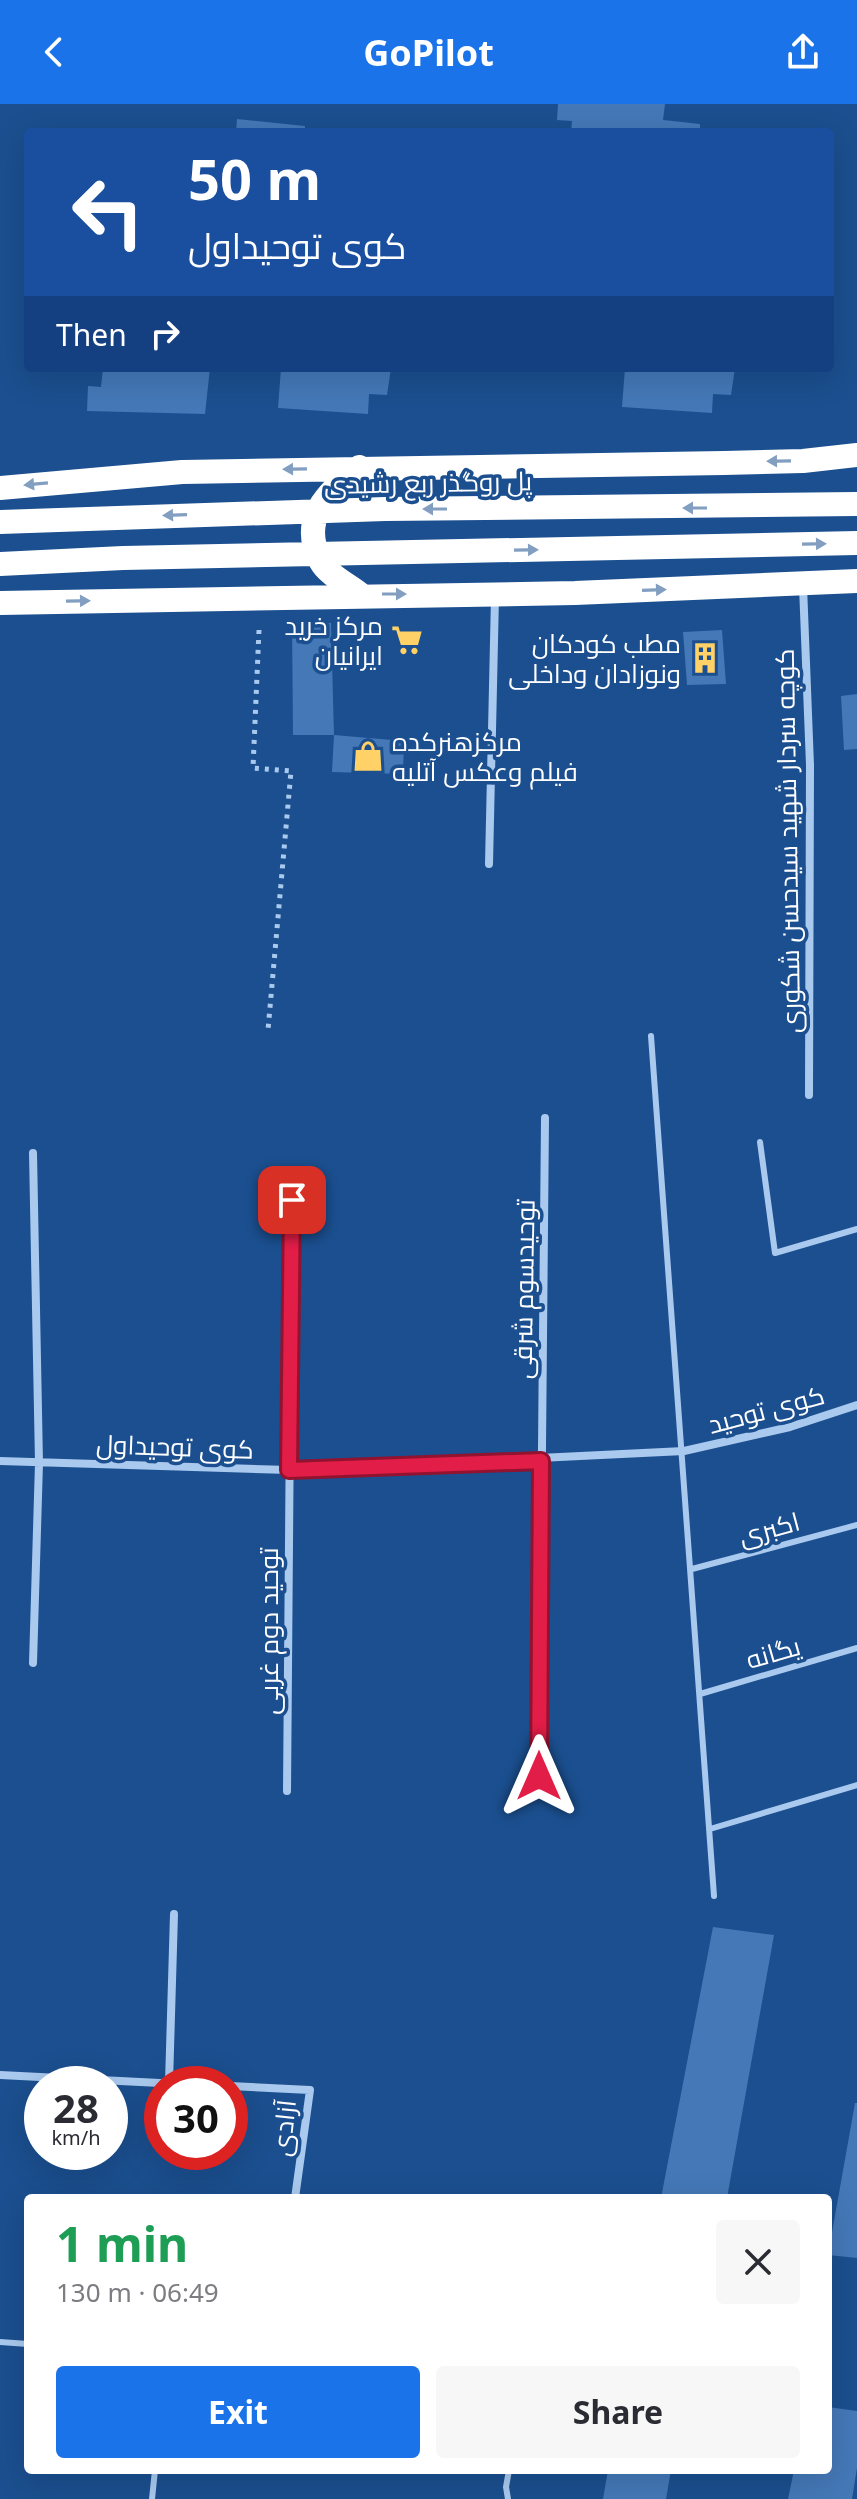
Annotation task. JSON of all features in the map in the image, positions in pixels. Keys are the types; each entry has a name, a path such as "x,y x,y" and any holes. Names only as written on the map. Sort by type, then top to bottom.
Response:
{"highway":[{"path":"0,488 182,472 803,461 857,455"},
{"path":"359,467 327,492 312,530 322,564 360,594"},
{"name":"پل روگذر ربع رشیدی","path":"0,522 385,509 857,504"},
{"path":"0,564 139,558 857,543"},
{"path":"0,603 803,586 857,581"}],"street":[{"name":"کوچه سردار شهید سیدحسن شکوری","path":"803,586 811,780 809,1095"},
{"path":"489,864 495,593"},
{"name":"توحیدسوم شرقی","path":"539,1776 545,1118"},
{"path":"33,1153 39,1463 33,1663"},
{"name":"توحید دوم غربی","path":"287,1791 292,1170"},
{"name":"کوی توحید","path":"684,1451 790,1427 857,1405"},
{"name":"کوی توحیداول","path":"0,1461 289,1470 541,1461 684,1451"},
{"path":"170,2066 174,1914"},
{"path":"0,2075 144,2082"},
{"name":"آزادی","path":"248,2087 310,2090 296,2194"}],"lane":[{"path":"651,1036 684,1451 714,1896"},
{"path":"760,1142 775,1253 857,1229"},
{"name":"اکبری","path":"692,1569 857,1525"},
{"name":"یگانه","path":"700,1694 857,1648"},
{"path":"710,1829 857,1785"},
{"path":"0,2342 24,2344"},
{"path":"152,2499 155,2474"},
{"path":"508,2474 508,2499"}],"path":[{"path":"260,597 253,768 291,771 268,1030"}],"building":[{"path":"558,104 665,104 663,120 700,124 700,128 571,128 572,121 557,120"},
{"path":"237,119 305,126 305,128 236,128"},
{"path":"103,372 210,372 205,414 87,411 88,386 101,387"},
{"path":"281,372 390,372 387,395 369,394 368,414 278,408"},
{"path":"625,372 734,372 731,395 713,394 712,413 622,407"},
{"path":"292,622 331,623 334,735 293,735"},
{"name":"مطب کودکان ونوزادان وداخلی","path":"722,630 726,684 687,685 683,632"},
{"path":"857,694 857,749 844,750 841,696"},
{"name":"مرکزهنرکده فیلم وعکس آتلیه","path":"334,735 404,741 403,774 332,772"},
{"path":"713,1927 774,1935 728,2194 662,2194"},
{"path":"857,2103 857,2258 832,2255 832,2232"},
{"path":"832,2408 857,2411 857,2468 852,2499 788,2499 793,2474 832,2474"},
{"path":"607,2474 670,2474 666,2499 603,2499"}],"place":[{"name":"مرکز خرید ایرانیان","path":"407,640"},
{"name":"مطب کودکان ونوزادان وداخلی","path":"705,658"},
{"name":"مرکزهنرکده فیلم وعکس آتلیه","path":"368,756"}],"route":[{"path":"292,1200 289,1470 541,1461 539,1776"}]}
